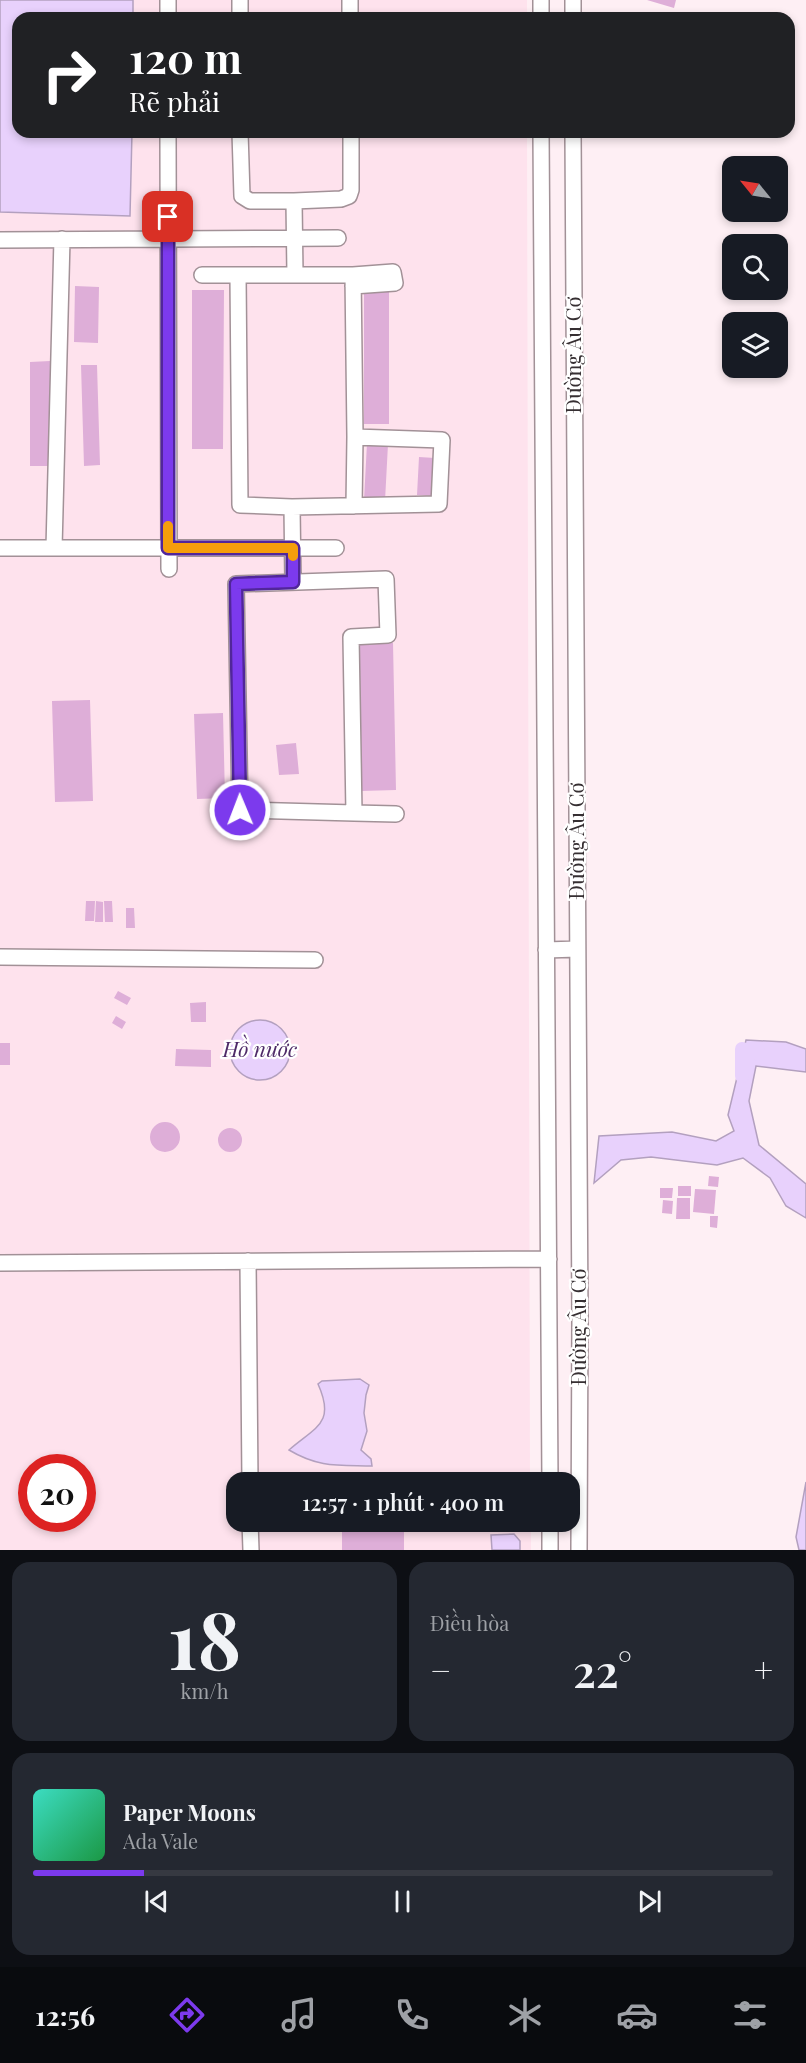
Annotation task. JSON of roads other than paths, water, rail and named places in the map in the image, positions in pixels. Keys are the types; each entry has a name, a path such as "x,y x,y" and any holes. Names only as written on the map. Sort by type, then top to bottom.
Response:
{"street":[{"path":"168,138 169,569"},
{"path":"240,138 242,196 250,201 341,199 349,196 351,138"},
{"name":"Đường Âu Cơ","path":"541,138 550,1472"},
{"name":"Đường Âu Cơ","path":"573,138 580,1308 579,1550"},
{"path":"294,201 295,275"},
{"path":"0,240 338,238"},
{"path":"54,548 62,239"},
{"path":"202,275 295,275 353,281 354,506"},
{"path":"238,275 240,505 292,507 439,504 442,440 355,437"},
{"path":"292,507 293,582"},
{"path":"0,548 336,548"},
{"path":"354,813 351,637 388,635 386,579 236,584 240,810 354,813 396,814"},
{"path":"546,950 577,949"},
{"path":"0,957 315,960"},
{"path":"0,1263 549,1259"},
{"path":"248,1261 250,1472"},
{"path":"250,1532 251,1550"},
{"path":"550,1532 550,1550"}],"water":[{"path":"0,0 133,0 133,12 12,12 12,138 132,138 130,216 0,212"},
{"name":"Hồ nước","path":"254,1020 266,1020 277,1025 285,1033 290,1050 288,1062 277,1075 266,1080 254,1080 243,1075 235,1067 230,1056 230,1044 235,1033 243,1025"},
{"path":"746,1040 786,1042 806,1049 806,1072 756,1066 749,1101 759,1145 806,1184 806,1218 786,1206 770,1178 743,1158 717,1165 651,1157 621,1160 594,1183 599,1136 672,1132 716,1141 734,1131 728,1115"},
{"path":"360,1379 369,1385 364,1413 367,1431 361,1450 371,1459 372,1466 320,1463 289,1450 314,1430 324,1416 323,1397 318,1384 322,1381"},
{"path":"806,1482 806,1550 799,1550 796,1537"},
{"path":"514,1534 520,1541 520,1550 492,1550 491,1535"}],"waterway":[{"path":"742,1076 742,1049 760,1054"}]}
